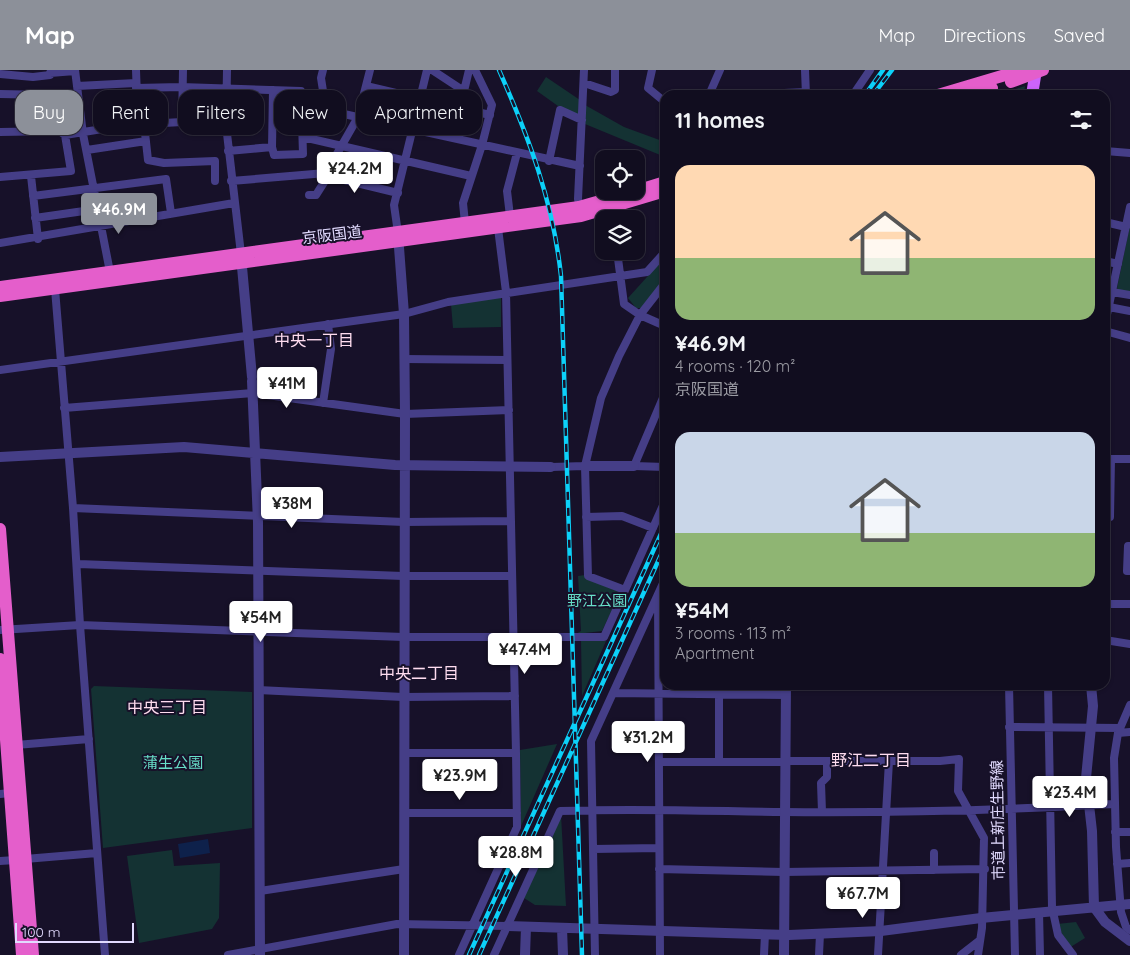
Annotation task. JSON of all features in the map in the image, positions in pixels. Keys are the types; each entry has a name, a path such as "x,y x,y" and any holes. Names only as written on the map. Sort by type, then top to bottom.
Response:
{"highway":[{"path":"958,90 1036,71"},
{"path":"984,90 1036,71"},
{"name":"京阪国道","path":"645,188 660,184"},
{"name":"京阪国道","path":"621,210 660,193"},
{"name":"京阪国道","path":"0,287 110,272 498,228 580,212 611,200"},
{"name":"京阪国道","path":"398,238 465,223 510,216 595,213"},
{"name":"京阪国道","path":"0,296 181,273 242,258"},
{"path":"0,530 8,745 5,794 20,860 22,955"},
{"path":"0,658 20,860 33,955"}],"main road":[{"path":"1033,90 1036,71"},
{"path":"1036,71 1038,90"}],"street":[{"path":"136,70 137,90"},
{"path":"183,70 183,90"},
{"path":"226,88 227,70"},
{"path":"323,70 321,78 323,90"},
{"path":"365,90 370,70"},
{"path":"422,90 427,70"},
{"path":"432,70 464,92 469,70"},
{"path":"465,223 463,203 482,145 492,105 475,70"},
{"path":"580,212 584,70"},
{"path":"584,83 611,92 615,90 615,70"},
{"path":"652,70 648,88 660,98"},
{"path":"711,90 720,70"},
{"path":"805,70 806,90"},
{"path":"856,90 870,70"},
{"path":"0,74 33,77 50,75 50,73 75,71 78,90"},
{"path":"77,86 136,85 273,90 272,147 274,155 303,154 303,137 471,176"},
{"path":"366,86 384,90"},
{"path":"0,94 15,94"},
{"path":"549,161 560,110 582,120"},
{"path":"482,114 490,116"},
{"path":"309,195 316,194 356,120"},
{"path":"0,132 15,132"},
{"path":"93,132 83,134 110,272"},
{"path":"0,178 71,171 62,135"},
{"path":"144,135 148,160 165,163 215,161 215,181"},
{"path":"227,135 231,181 242,258 256,454 260,952"},
{"path":"404,955 404,314 394,206 411,135"},
{"path":"441,135 549,161 580,166"},
{"path":"87,150 146,141"},
{"path":"228,151 272,147"},
{"path":"1110,152 1130,153"},
{"path":"510,216 508,192 517,153"},
{"path":"165,163 171,213"},
{"path":"231,181 327,174 398,193"},
{"path":"31,176 38,238"},
{"path":"33,196 166,179"},
{"path":"0,243 234,203"},
{"path":"1130,207 1110,293 1130,295"},
{"path":"35,218 98,209"},
{"path":"1110,223 1126,227"},
{"path":"459,955 517,827 506,292 498,228"},
{"path":"0,370 404,314 448,302 647,272 660,258"},
{"path":"618,260 624,304 640,316 660,324"},
{"path":"1110,262 1118,264"},
{"path":"55,289 74,508 80,625 105,955"},
{"path":"625,590 588,576 585,466 602,398 619,356 640,316 660,290"},
{"path":"1110,307 1130,311"},
{"path":"323,403 331,349 328,324"},
{"path":"1110,332 1130,338"},
{"path":"404,360 507,360"},
{"path":"64,408 253,393 405,414 509,410"},
{"path":"634,466 660,405"},
{"path":"0,457 184,447 404,465 660,467"},
{"path":"1110,459 1130,459"},
{"path":"74,508 404,522 511,521"},
{"path":"4,630 80,625 403,638 604,637 660,512"},
{"path":"586,517 622,516 653,528"},
{"path":"1130,546 1128,546 1127,571 1130,571"},
{"path":"78,564 403,576 512,576"},
{"path":"595,955 590,740 660,589"},
{"path":"658,593 660,616"},
{"path":"1110,604 1130,604"},
{"path":"1110,641 1130,644"},
{"path":"660,675 660,955"},
{"path":"258,690 403,697 515,696"},
{"path":"613,693 719,694 786,690 784,955"},
{"name":"市道上新庄生野線","path":"1009,690 1014,955"},
{"path":"1048,690 1054,911 1058,935 1073,955"},
{"path":"1092,690 1093,701 1086,766 1088,805 1092,831 1094,907 1105,922 1130,941"},
{"path":"718,761 719,694"},
{"path":"1130,705 1119,730 1114,758 1117,864 1125,904 1122,919 1130,930"},
{"path":"1009,727 1091,727 1130,732"},
{"path":"8,745 88,739"},
{"path":"404,753 516,753"},
{"path":"659,762 959,759 958,791 984,838 985,869 978,955"},
{"path":"822,812 822,783 827,778 827,761"},
{"path":"878,955 881,931 889,761"},
{"path":"494,955 560,811 659,808 822,812 1011,809 1114,804"},
{"path":"404,813 517,813"},
{"path":"1115,832 1130,832"},
{"path":"594,849 659,848"},
{"path":"0,861 97,853"},
{"path":"934,853 934,870"},
{"path":"1117,864 1130,863"},
{"path":"260,892 404,869"},
{"path":"659,869 784,872 985,869"},
{"path":"228,955 260,952 404,924 784,935 881,931 981,918 1125,904"},
{"path":"1039,912 1040,955"},
{"path":"525,955 526,927"},
{"path":"562,928 563,955"},
{"path":"764,934 764,955"},
{"path":"819,955 820,934"},
{"path":"961,955 979,941"}],"green space":[{"path":"546,77 580,100 578,115 558,106 537,91"},
{"path":"1025,86 1025,90 1012,90"},
{"path":"585,105 624,127 660,140 660,155 585,124"},
{"path":"1130,225 1130,293 1120,291 1117,288"},
{"path":"660,263 660,285 642,308 636,308 628,298"},
{"path":"501,297 501,327 453,328 451,304"},
{"name":"野江公園","path":"585,575 618,590 620,593 602,631 576,634 581,631 578,576"},
{"path":"581,641 606,641 582,696"},
{"name":"蒲生公園","path":"94,686 252,692 252,828 103,848 91,689"},
{"path":"557,744 521,826 520,750"},
{"path":"561,815 566,906 535,905 524,898"},
{"path":"172,850 174,866 220,863 219,918 212,929 139,943 127,856"},
{"path":"1076,922 1085,938 1069,948 1057,924"}],"water":[{"path":"208,839 210,853 180,858 178,844"}],"railway":[{"path":"499,70 530,145 546,196 561,276 582,955"},
{"path":"869,90 883,70"},
{"path":"877,90 892,70"},
{"path":"469,955 660,536"},
{"path":"479,955 660,557"}],"district":[{"name":"中央一丁目","path":"314,340"},
{"name":"中央二丁目","path":"419,673"},
{"name":"中央三丁目","path":"167,707"},
{"name":"野江二丁目","path":"871,760"}]}
